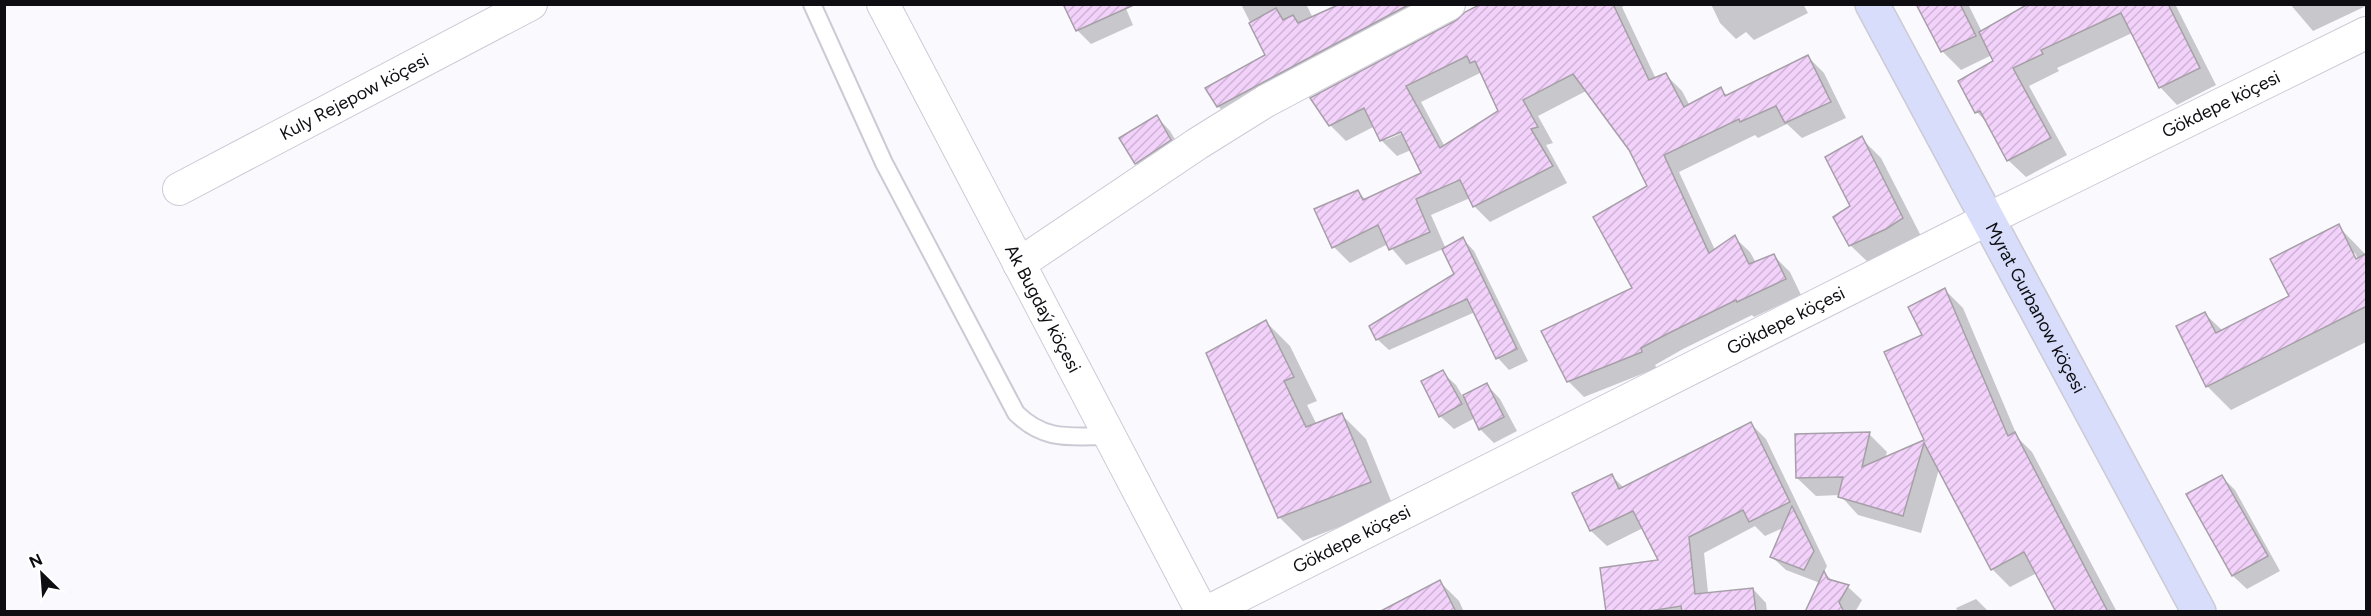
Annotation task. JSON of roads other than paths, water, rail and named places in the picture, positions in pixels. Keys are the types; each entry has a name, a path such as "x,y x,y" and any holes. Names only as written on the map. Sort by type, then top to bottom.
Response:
{"street":[{"name":"Kuly Rejepow köçesi","path":"179,189 531,4"},
{"name":"Ak Bugdaý köçesi","path":"883,4 1202,612"},
{"path":"1019,264 1197,144 1266,101 1449,4"},
{"name":"Myrat Gurbanow köçesi","path":"1872,4 2199,612"},
{"name":"Gökdepe köçesi","path":"1207,612 1988,219 2367,33"}],"lane":[{"path":"812,4 884,163 1016,413 1031,428 1055,436 1110,436"}]}
